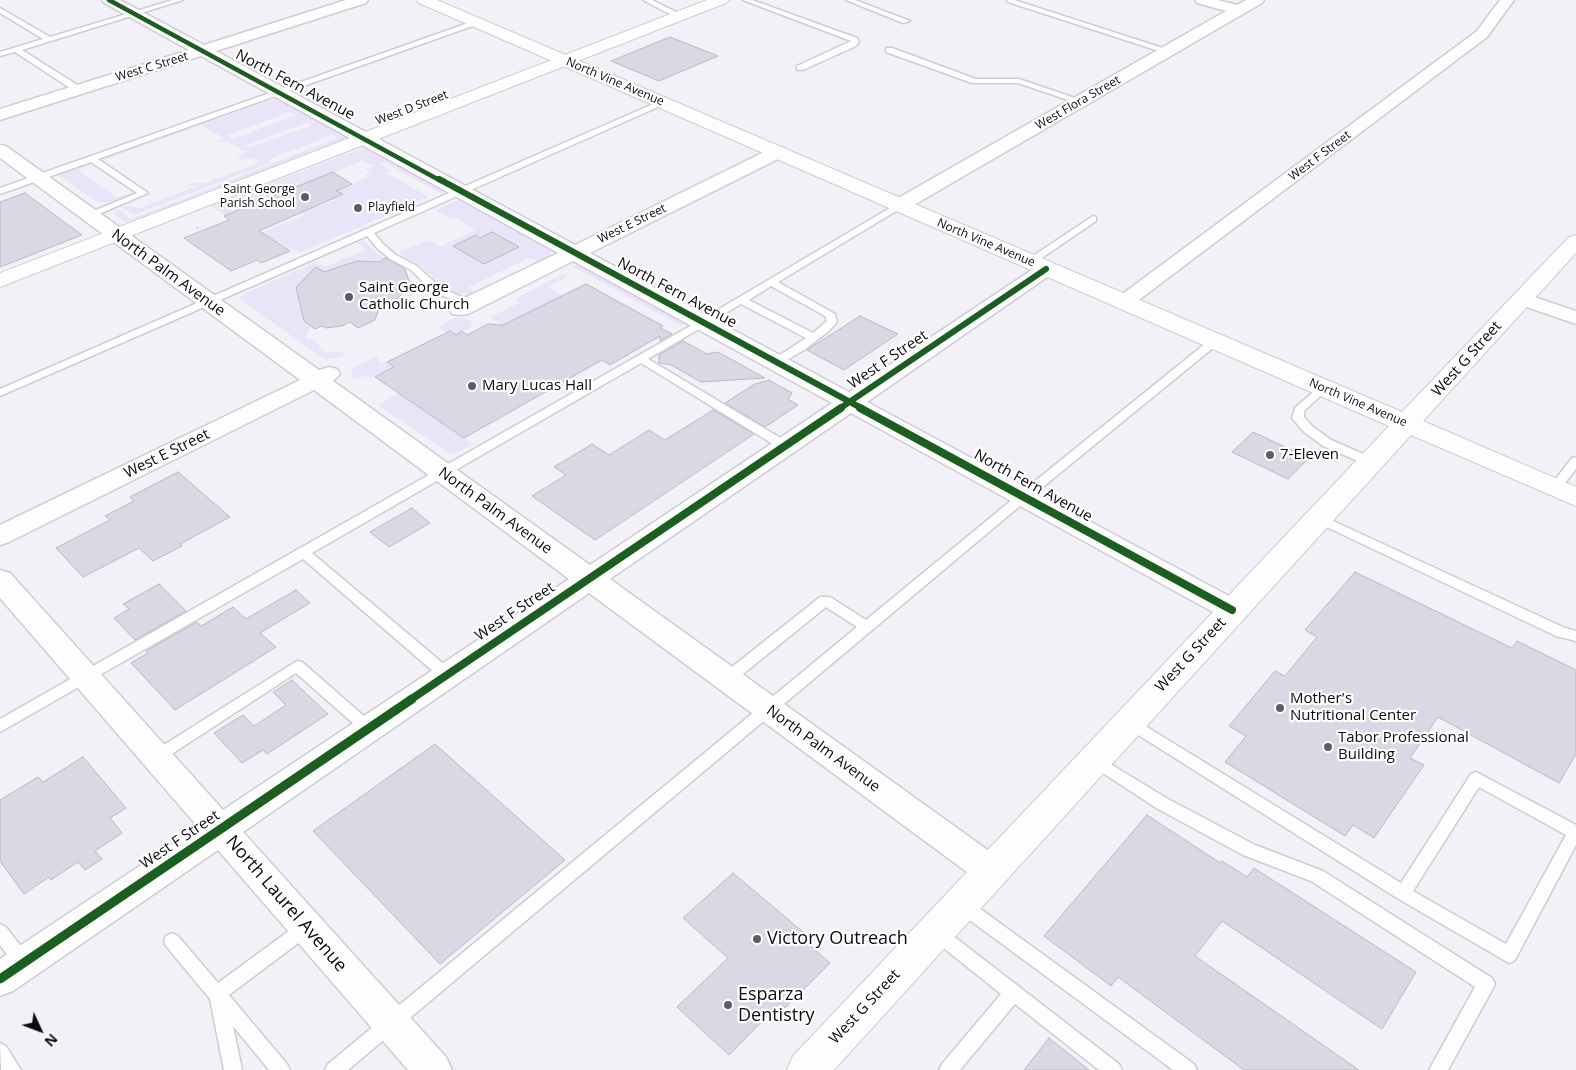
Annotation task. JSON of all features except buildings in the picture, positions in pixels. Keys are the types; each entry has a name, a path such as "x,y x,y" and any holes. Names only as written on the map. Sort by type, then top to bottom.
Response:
{"street":[{"name":"North Fern Avenue","path":"109,0 1232,610"},
{"name":"West C Street","path":"0,115 361,0"},
{"name":"North Vine Avenue","path":"424,0 1576,497"},
{"name":"West D Street","path":"0,281 721,0"},
{"path":"1202,0 1238,10"},
{"name":"West Flora Street","path":"900,205 1257,0"},
{"name":"West F Street","path":"1124,302 1482,34 1506,0"},
{"name":"North Palm Avenue","path":"0,150 207,302 324,376 443,473 992,871"},
{"name":"West E Street","path":"468,304 778,152"},
{"name":"West G Street","path":"807,1070 1576,241"},
{"name":"West F Street","path":"0,979 588,578 850,403 1038,265"},
{"path":"1522,299 1576,318"},
{"name":"West E Street","path":"0,536 324,376"},
{"name":"North Laurel Avenue","path":"0,580 433,1070"}],"lane":[{"path":"0,54 180,0"},
{"path":"646,0 680,16"},
{"path":"746,0 854,40 855,42 800,68"},
{"path":"849,0 906,20"},
{"path":"1010,1 1168,51"},
{"path":"0,10 48,40"},
{"path":"0,191 477,23"},
{"path":"16,49 79,90"},
{"path":"888,50 975,81 1019,81 1080,102"},
{"path":"0,393 663,103"},
{"path":"89,215 144,193 92,159"},
{"path":"0,726 641,359 900,205"},
{"path":"1038,265 1093,219"},
{"path":"369,232 380,246 393,257 414,268 436,290 468,304"},
{"path":"770,282 830,314 832,321 814,338 776,362"},
{"path":"741,300 814,338"},
{"path":"334,1070 1023,497 1215,341"},
{"path":"641,359 785,446"},
{"path":"1324,388 1299,410 1298,418 1308,429 1327,443 1371,462"},
{"path":"1555,488 1576,461"},
{"path":"1318,518 1554,629 1576,636"},
{"path":"304,553 447,675"},
{"path":"727,679 825,600 867,627"},
{"path":"156,757 297,666 368,728"},
{"path":"1129,722 1402,893 1509,954 1575,832 1476,778 1402,893"},
{"path":"1094,760 1163,804 1249,850 1317,876 1486,984 1438,1070"},
{"path":"961,904 1188,1070"},
{"path":"217,994 306,927"},
{"path":"0,932 23,963"},
{"path":"936,932 1113,1070"},
{"path":"172,941 281,1070"},
{"path":"948,1070 1013,993"},
{"path":"217,994 233,1070"},
{"path":"0,1052 12,1070"}],"path":[{"path":"196,227 202,231"}],"shaded area":[{"path":"275,99 279,99 348,138 130,223 125,222 114,214 118,209 131,219 337,138 332,135 268,160 272,162 134,215 122,207 140,208 197,186 187,185 188,183 206,183 256,164 259,160 238,158 246,152 227,141 214,143 223,138 202,125 104,160 102,159","holes":["290,112 296,115 232,139 227,135","308,122 312,125 249,148 244,146"]},
{"name":"Playfield","path":"365,147 443,190 444,193 442,194 384,162 380,163 390,170 387,173 429,197 299,253 277,242 260,249 243,241 304,215 302,212 334,200 342,195 336,191 368,177 366,175 371,173 365,169 373,166 363,160 301,187 225,216 211,206"},
{"path":"85,164 91,164 79,170 116,197 131,194 101,203 95,201 59,175"},
{"path":"460,199 548,247 550,256 539,262 529,258 469,287 475,292 471,294 455,293 441,286 422,266 404,257 400,252 428,240 440,247 475,230 456,218 451,219 435,210"},
{"path":"363,241 385,259 409,272 406,273 383,267 372,261 357,261 321,276 309,274 296,286 301,309 308,311 304,321 311,326 305,339 312,339 320,345 319,349 324,352 341,352 347,356 325,360 238,298 316,262 325,267 357,253 365,249 358,243"},
{"path":"570,265 582,266 685,324 681,326"},
{"path":"563,274 568,276 548,287 586,310 549,354 490,317 519,303 515,299"},
{"path":"455,318 466,318 472,322 471,327 456,335 450,331 446,333 440,329 441,325"},
{"path":"377,356 379,363 387,362 394,367 371,379 366,376 351,379 352,369"},
{"path":"399,394 452,429 472,445 459,452 450,454 378,405"}],"cycle path":[{"path":"109,0 1232,610"},
{"path":"0,979 1046,269"}],"place":[{"name":"Saint George Parish School","path":"305,197"},
{"name":"Playfield","path":"358,208"},
{"name":"Saint George Catholic Church","path":"349,297"},
{"name":"Mary Lucas Hall","path":"472,386"},
{"name":"7-Eleven","path":"1270,455"},
{"name":"Mother's Nutritional Center","path":"1280,708"},
{"name":"Tabor Professional Building","path":"1328,747"},
{"name":"Victory Outreach","path":"757,939"},
{"name":"Esparza Dentistry","path":"728,1005"}]}
